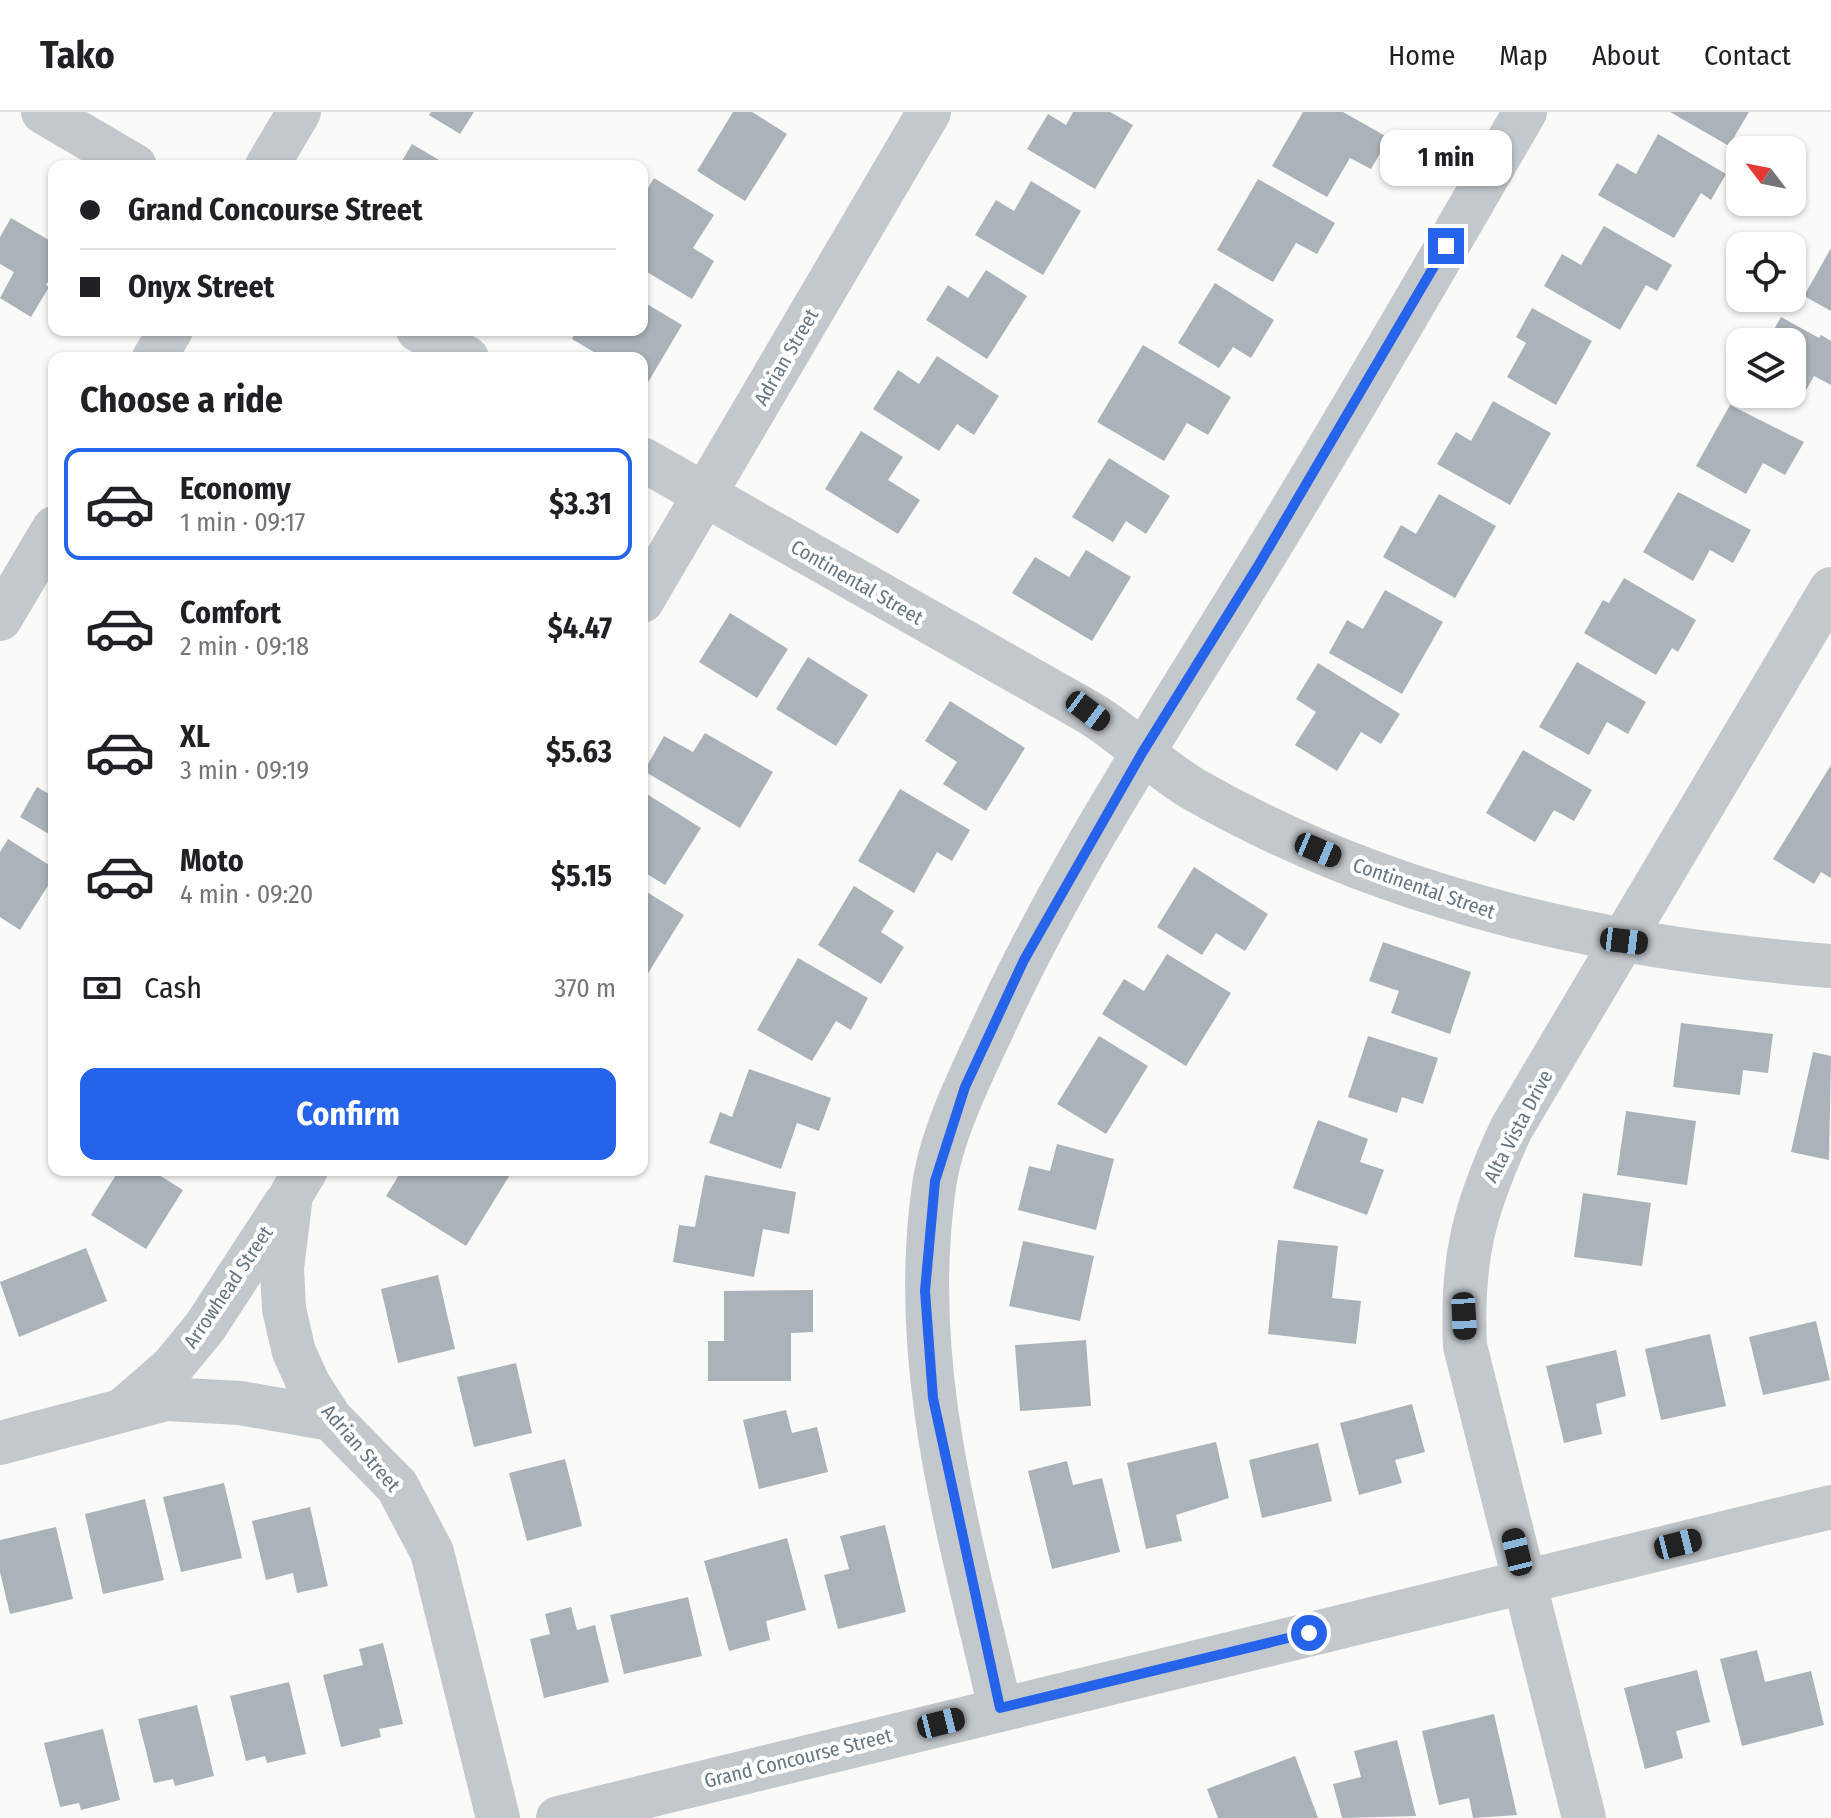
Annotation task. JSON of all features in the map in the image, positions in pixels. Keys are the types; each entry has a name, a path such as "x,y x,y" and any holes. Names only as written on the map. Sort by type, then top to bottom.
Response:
{"street":[{"path":"43,112 125,160"},
{"path":"271,160 299,112"},
{"name":"Adrian Street","path":"648,591 929,112"},
{"path":"1000,1708 933,1398 925,1291 935,1181 965,1087 1024,960 1142,753 1258,566 1525,112"},
{"path":"428,336 456,352"},
{"name":"Continental Street","path":"648,462 1088,711 1192,788 1241,814 1358,866 1493,913 1624,941 1831,966"},
{"path":"0,619 48,538"},
{"name":"Alta Vista Drive","path":"1584,1818 1465,1346 1462,1286 1473,1230 1492,1169 1511,1129 1831,589"},
{"name":"Adrian Street","path":"298,1182 282,1268 284,1309 294,1352 309,1385 331,1419 397,1486 432,1552 498,1818"},
{"name":"Arrowhead Street","path":"125,1408 172,1367 205,1327 298,1182"},
{"name":"Arrowhead Street","path":"0,1443 166,1399 201,1400 331,1419"},
{"name":"Grand Concourse Street","path":"558,1818 1831,1507"}],"building":[{"path":"431,112 474,112 460,134 429,115"},
{"path":"733,112 752,112 787,134 745,201 697,171"},
{"path":"1073,112 1110,112 1133,125 1095,189 1027,149 1048,114 1066,125"},
{"path":"1303,112 1343,112 1389,138 1371,169 1350,158 1327,197 1272,166"},
{"path":"1670,112 1749,112 1735,136 1726,136 1726,144"},
{"path":"1658,134 1726,174 1711,200 1701,193 1674,238 1598,195 1617,163 1636,174"},
{"path":"412,144 439,160 403,160"},
{"path":"654,178 714,215 693,248 714,261 692,299 648,273 648,188"},
{"path":"1258,179 1335,223 1317,254 1296,243 1273,282 1217,250"},
{"path":"1031,181 1081,211 1043,275 975,235 996,200 1014,211"},
{"path":"11,218 48,240 48,289 31,317 0,298 14,272 0,264 0,237"},
{"path":"1604,226 1672,265 1657,291 1646,285 1620,330 1544,286 1562,254 1581,265"},
{"path":"1831,248 1831,311 1806,297"},
{"path":"986,270 1027,296 987,359 926,320 948,285 968,298"},
{"path":"1215,283 1274,320 1251,358 1233,347 1219,368 1178,343"},
{"path":"648,305 682,325 648,382 648,352 594,352 572,339 574,336 648,336"},
{"path":"1532,308 1592,341 1556,405 1507,377 1526,343 1516,337"},
{"path":"1781,317 1801,328 1775,328"},
{"path":"1806,331 1831,341 1831,385 1814,376 1806,390"},
{"path":"1143,345 1231,397 1208,435 1187,423 1164,461 1097,422"},
{"path":"937,356 999,396 974,435 957,424 939,451 873,409 898,370 919,384"},
{"path":"1493,401 1551,433 1510,505 1437,464 1456,432 1471,441"},
{"path":"1728,408 1736,408 1804,442 1785,475 1763,463 1746,494 1696,466"},
{"path":"861,431 903,457 888,480 920,500 898,534 825,489"},
{"path":"1109,458 1170,496 1146,534 1126,521 1113,542 1072,517"},
{"path":"1678,492 1751,530 1733,563 1710,550 1693,581 1643,552"},
{"path":"1439,494 1496,526 1455,598 1383,557 1401,525 1416,534"},
{"path":"1086,550 1131,577 1092,641 1012,593 1035,557 1069,577"},
{"path":"1624,578 1696,620 1678,652 1672,648 1656,675 1584,633 1603,600 1609,603"},
{"path":"1385,590 1443,622 1402,694 1329,653 1347,620 1363,629"},
{"path":"730,613 788,649 757,698 699,662"},
{"path":"808,657 868,695 836,746 776,709"},
{"path":"1577,662 1646,702 1628,734 1607,722 1589,755 1539,727"},
{"path":"1318,663 1400,714 1381,744 1361,732 1337,771 1295,745 1316,712 1296,699"},
{"path":"950,701 1025,748 986,811 943,784 957,762 925,741"},
{"path":"705,733 773,772 740,828 648,773 648,764 664,736 693,752"},
{"path":"1523,750 1592,790 1574,821 1554,810 1535,842 1486,813"},
{"path":"1831,765 1831,878 1821,872 1814,884 1773,859"},
{"path":"37,787 48,793 48,833 20,817"},
{"path":"900,789 970,830 952,861 937,852 914,893 858,861"},
{"path":"648,795 701,828 665,885 648,875"},
{"path":"8,839 48,864 48,886 20,930 0,917 0,852"},
{"path":"1194,867 1268,914 1245,951 1216,933 1202,955 1157,927"},
{"path":"854,886 894,911 881,932 904,947 881,984 818,945"},
{"path":"648,893 684,915 648,973"},
{"path":"1383,942 1471,972 1450,1034 1391,1013 1399,991 1369,981"},
{"path":"1167,954 1231,993 1186,1066 1102,1014 1124,979 1144,991"},
{"path":"798,958 868,998 851,1030 836,1021 812,1061 757,1030"},
{"path":"1681,1023 1773,1034 1768,1073 1743,1070 1740,1095 1673,1087"},
{"path":"1099,1036 1148,1066 1106,1134 1057,1104"},
{"path":"1368,1036 1438,1058 1423,1104 1402,1097 1397,1113 1348,1097"},
{"path":"1813,1052 1831,1056 1829,1160 1791,1152"},
{"path":"749,1069 831,1098 819,1131 797,1123 781,1169 709,1143 720,1112 732,1117"},
{"path":"1626,1111 1696,1121 1687,1185 1617,1175"},
{"path":"1318,1120 1368,1139 1360,1162 1384,1170 1367,1215 1293,1188"},
{"path":"1057,1144 1114,1159 1096,1230 1018,1210 1029,1166 1050,1171"},
{"path":"705,1175 796,1192 789,1234 763,1229 754,1277 673,1262 679,1225 695,1227"},
{"path":"115,1176 161,1176 183,1190 146,1249 91,1215"},
{"path":"398,1176 509,1176 466,1246 386,1196"},
{"path":"1583,1193 1651,1203 1642,1266 1574,1257"},
{"path":"1278,1240 1338,1246 1332,1298 1361,1301 1356,1344 1268,1334"},
{"path":"1023,1241 1094,1256 1080,1321 1009,1306"},
{"path":"86,1248 107,1301 19,1337 0,1282"},
{"path":"438,1275 455,1349 398,1363 381,1289"},
{"path":"813,1290 813,1332 791,1333 791,1381 708,1381 708,1341 724,1341 724,1291"},
{"path":"1816,1321 1830,1380 1763,1395 1749,1337"},
{"path":"1710,1334 1726,1406 1661,1420 1645,1349"},
{"path":"1086,1340 1091,1406 1020,1411 1015,1345"},
{"path":"1616,1350 1626,1396 1596,1404 1602,1434 1564,1443 1546,1366"},
{"path":"516,1363 532,1433 474,1447 457,1377"},
{"path":"1412,1404 1425,1452 1395,1460 1402,1483 1359,1495 1340,1423"},
{"path":"786,1410 792,1433 817,1427 828,1472 759,1489 743,1420"},
{"path":"1216,1442 1229,1498 1176,1515 1182,1541 1146,1549 1127,1463"},
{"path":"1318,1443 1332,1501 1262,1518 1249,1460"},
{"path":"565,1459 582,1526 527,1541 509,1473"},
{"path":"1067,1461 1073,1485 1102,1478 1120,1552 1052,1569 1028,1471"},
{"path":"224,1483 242,1558 181,1572 163,1497"},
{"path":"145,1499 164,1580 103,1594 85,1514"},
{"path":"310,1507 328,1586 297,1593 293,1573 266,1580 252,1521"},
{"path":"885,1525 906,1612 838,1629 824,1575 849,1569 840,1536"},
{"path":"56,1527 73,1599 10,1614 0,1572 0,1540"},
{"path":"787,1538 806,1610 766,1621 770,1640 729,1651 704,1561"},
{"path":"688,1597 702,1656 624,1674 610,1615"},
{"path":"571,1607 577,1630 595,1625 609,1682 544,1698 530,1639 550,1634 545,1614"},
{"path":"383,1643 403,1724 379,1729 381,1737 341,1747 323,1675 363,1665 359,1649"},
{"path":"1757,1650 1765,1682 1811,1671 1824,1725 1742,1746 1720,1659"},
{"path":"1697,1670 1710,1722 1676,1731 1683,1758 1645,1769 1624,1688"},
{"path":"289,1682 306,1754 267,1763 265,1756 246,1761 230,1696"},
{"path":"197,1705 214,1776 175,1786 173,1779 154,1783 138,1719"},
{"path":"1494,1714 1517,1815 1473,1818 1469,1798 1439,1805 1422,1731"},
{"path":"103,1729 120,1800 81,1810 79,1803 60,1807 44,1743"},
{"path":"1397,1740 1416,1816 1342,1818 1333,1784 1361,1777 1354,1751"},
{"path":"1295,1756 1318,1818 1218,1818 1207,1789"}],"route":[{"path":"1309,1633 1000,1708 948,1483 933,1398 925,1291 935,1181 965,1087 1024,960 1142,753 1258,566 1446,246"}]}
